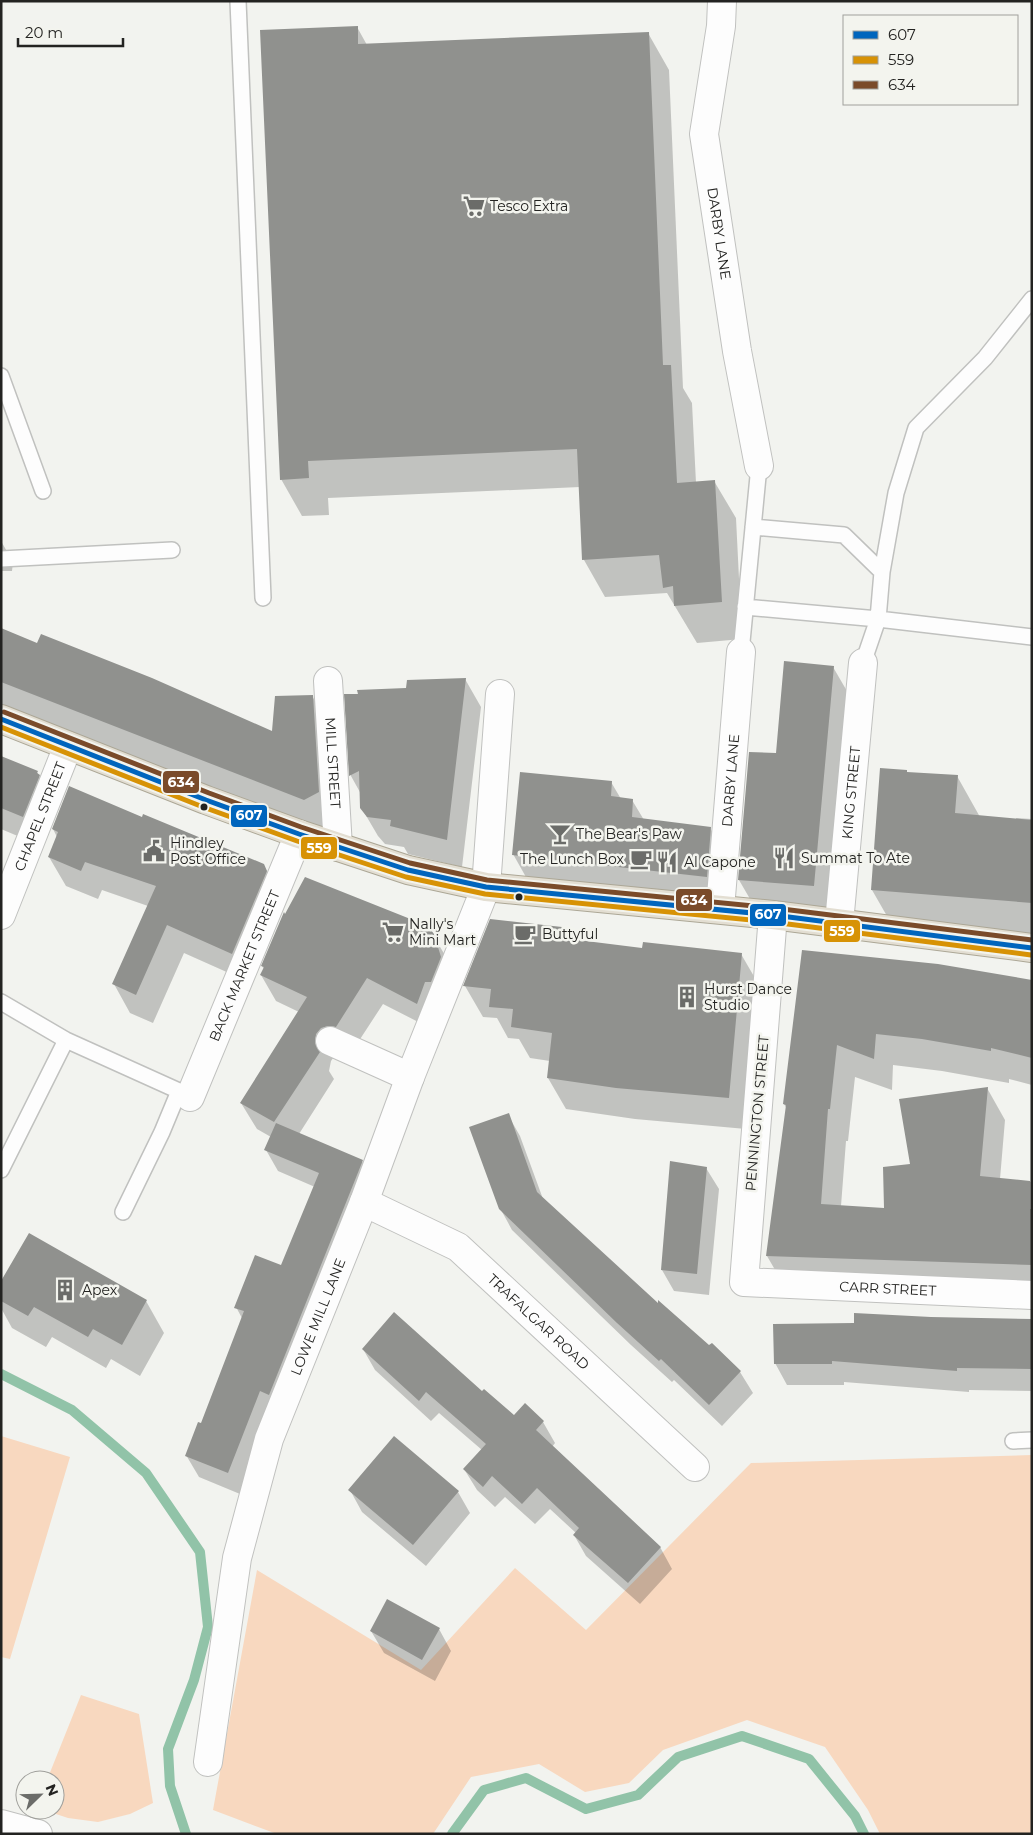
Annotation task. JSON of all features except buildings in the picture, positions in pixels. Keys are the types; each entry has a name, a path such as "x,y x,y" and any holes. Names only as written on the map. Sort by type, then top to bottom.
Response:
{"highway":[{"path":"1,719 206,800 299,834 408,870 486,887 720,909 1032,948"}],"street":[{"name":"DARBY LANE","path":"722,1 721,26 704,134 736,341 759,466"},
{"name":"DARBY LANE","path":"720,909 741,652"},
{"name":"KING STREET","path":"839,923 863,663"},
{"name":"MILL STREET","path":"328,681 338,847"},
{"name":"LOWE MILL LANE","path":"208,1762 237,1558 269,1438 364,1202 410,1077 486,887 500,694"},
{"name":"CHAPEL STREET","path":"1,915 68,746"},
{"name":"BACK MARKET STREET","path":"185,1094 299,834"},
{"name":"PENNINGTON STREET","path":"744,1282 773,915"},
{"path":"330,1041 410,1077"},
{"name":"TRAFALGAR ROAD","path":"364,1202 458,1247 694,1467"},
{"name":"CARR STREET","path":"744,1282 1032,1295"},
{"path":"1,1824 38,1834"}],"lane":[{"path":"238,1 263,598"},
{"path":"863,663 878,619 882,572 896,493 916,428 985,358 1032,299"},
{"path":"1,376 43,492"},
{"path":"741,652 759,466"},
{"path":"753,527 844,534 882,572"},
{"path":"2,557 172,550"},
{"path":"745,606 1032,637"},
{"path":"1,1002 66,1040 185,1094 162,1132 124,1212"},
{"path":"1,1170 66,1040"},
{"path":"1013,1441 1032,1440"}],"shaded area":[{"path":"1,1436 70,1457 10,1659 1,1657"},
{"path":"1032,1455 1032,1834 880,1834 868,1810 825,1747 747,1720 663,1750 629,1783 585,1792 539,1764 471,1777 433,1834 277,1834 213,1810 257,1570 421,1670 515,1568 586,1630 751,1463"},
{"path":"81,1695 139,1714 153,1803 130,1814 98,1822 68,1818 65,1817 65,1770 51,1770"}],"waterway":[{"path":"1,1374 72,1410 146,1473 200,1552 208,1627 194,1680 168,1749 170,1786 186,1834"},
{"path":"452,1834 484,1790 526,1778 586,1809 638,1795 678,1757 742,1736 809,1759 855,1816 864,1834"}],"transit line":[{"name":"634","path":"4,712 209,793 301,827 410,863 487,880 774,908 1032,940"},
{"name":"607","path":"1,719 206,800 299,834 408,870 486,887 773,915 1032,948"},
{"name":"559","path":"1,727 203,807 406,877 485,894 772,922 1031,955"}],"place":[{"name":"Tesco Extra","path":"474,206"},
{"name":"The Bear's Paw","path":"560,834"},
{"name":"Hindley Post Office","path":"154,851"},
{"name":"Summat To Ate","path":"784,858"},
{"name":"The Lunch Box","path":"641,859"},
{"name":"Al Capone","path":"667,862"},
{"name":"Nally's Mini Mart","path":"393,932"},
{"name":"Buttyful","path":"525,934"},
{"name":"Hurst Dance Studio","path":"687,997"},
{"name":"Apex","path":"65,1290"}]}
